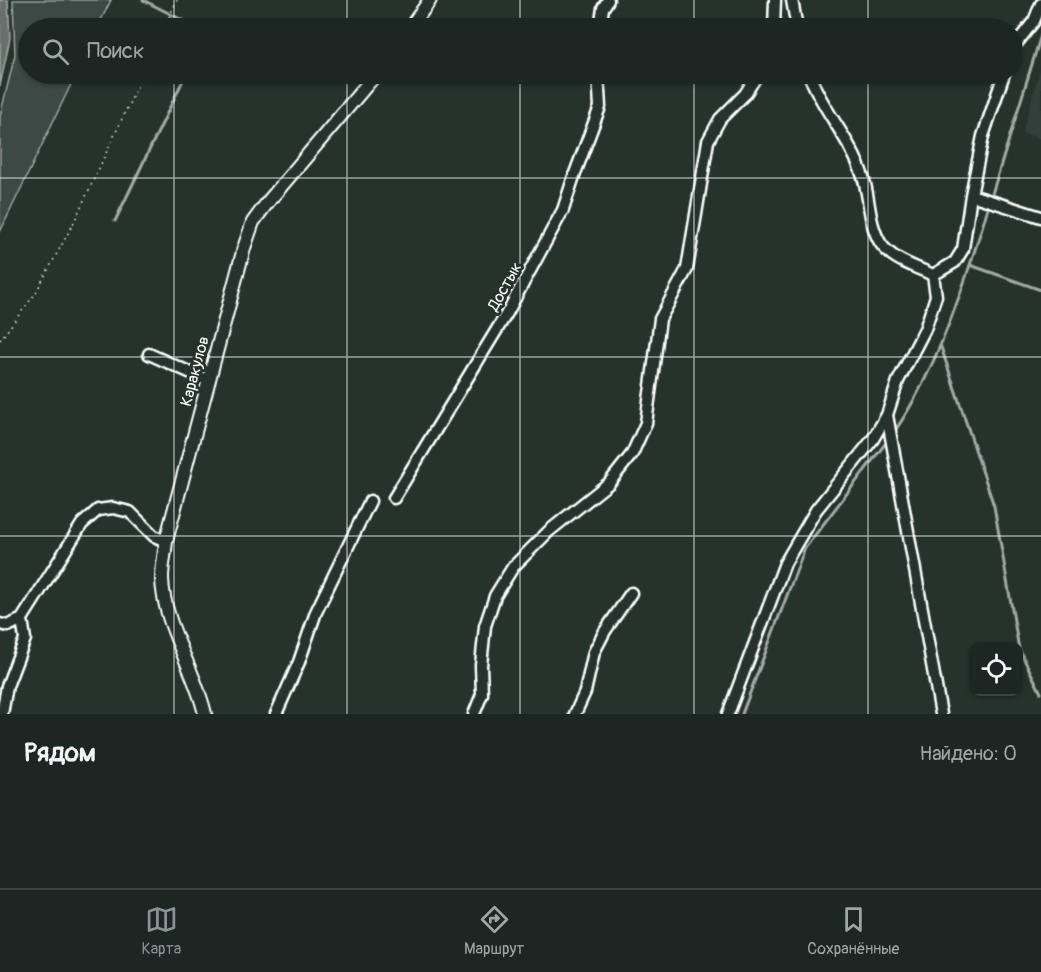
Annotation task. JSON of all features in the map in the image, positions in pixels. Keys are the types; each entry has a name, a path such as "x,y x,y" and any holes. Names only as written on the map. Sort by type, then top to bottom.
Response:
{"main road":[{"path":"417,18 430,0"},
{"name":"Каракулов","path":"205,714 166,601 162,578 166,541 253,222 267,202 367,84"}],"street":[{"path":"602,18 603,8 608,0"},
{"path":"775,18 776,0"},
{"path":"792,0 795,18"},
{"path":"1023,35 1034,21 1041,4"},
{"name":"Достык","path":"394,498 507,313 563,210 573,176 600,107 599,84"},
{"path":"474,714 482,694 481,664 485,626 495,596 513,567 534,545 609,483 632,454 646,423 660,319 687,269 708,141 720,119 745,94 752,84"},
{"path":"813,84 844,137 863,177 869,212 882,244 899,259 933,274"},
{"path":"933,274 955,262 963,249 983,136 1001,84"},
{"path":"971,195 1041,217"},
{"path":"728,714 786,563 816,510 873,439 887,415 898,381 925,329 936,296 933,274"},
{"path":"149,354 208,381"},
{"path":"887,415 941,714"},
{"path":"276,714 299,662 316,612 370,501"},
{"path":"0,624 8,626 22,619 82,524 98,510 113,508 130,512 154,536 166,541"},
{"path":"575,714 585,692 594,652 605,631 631,593"},
{"path":"2,714 7,686 25,639 22,619"}],"path":[{"path":"169,18 177,0"},
{"path":"0,340 35,294 73,224 138,84"}],"shaded area":[{"path":"0,0 8,0 10,38 0,86"},
{"path":"13,0 111,0 102,18 18,18 18,84 71,84 0,232 0,116 15,55"},
{"path":"1041,67 1041,139 1022,133"}],"waterway":[{"path":"143,0 178,18"},
{"path":"992,194 1041,35"},
{"path":"115,221 181,84"},
{"path":"896,429 924,381 943,339 988,208"},
{"path":"970,265 1041,290"},
{"path":"941,347 994,506 1019,649 1041,693"},
{"path":"742,714 805,548 885,444"}]}
